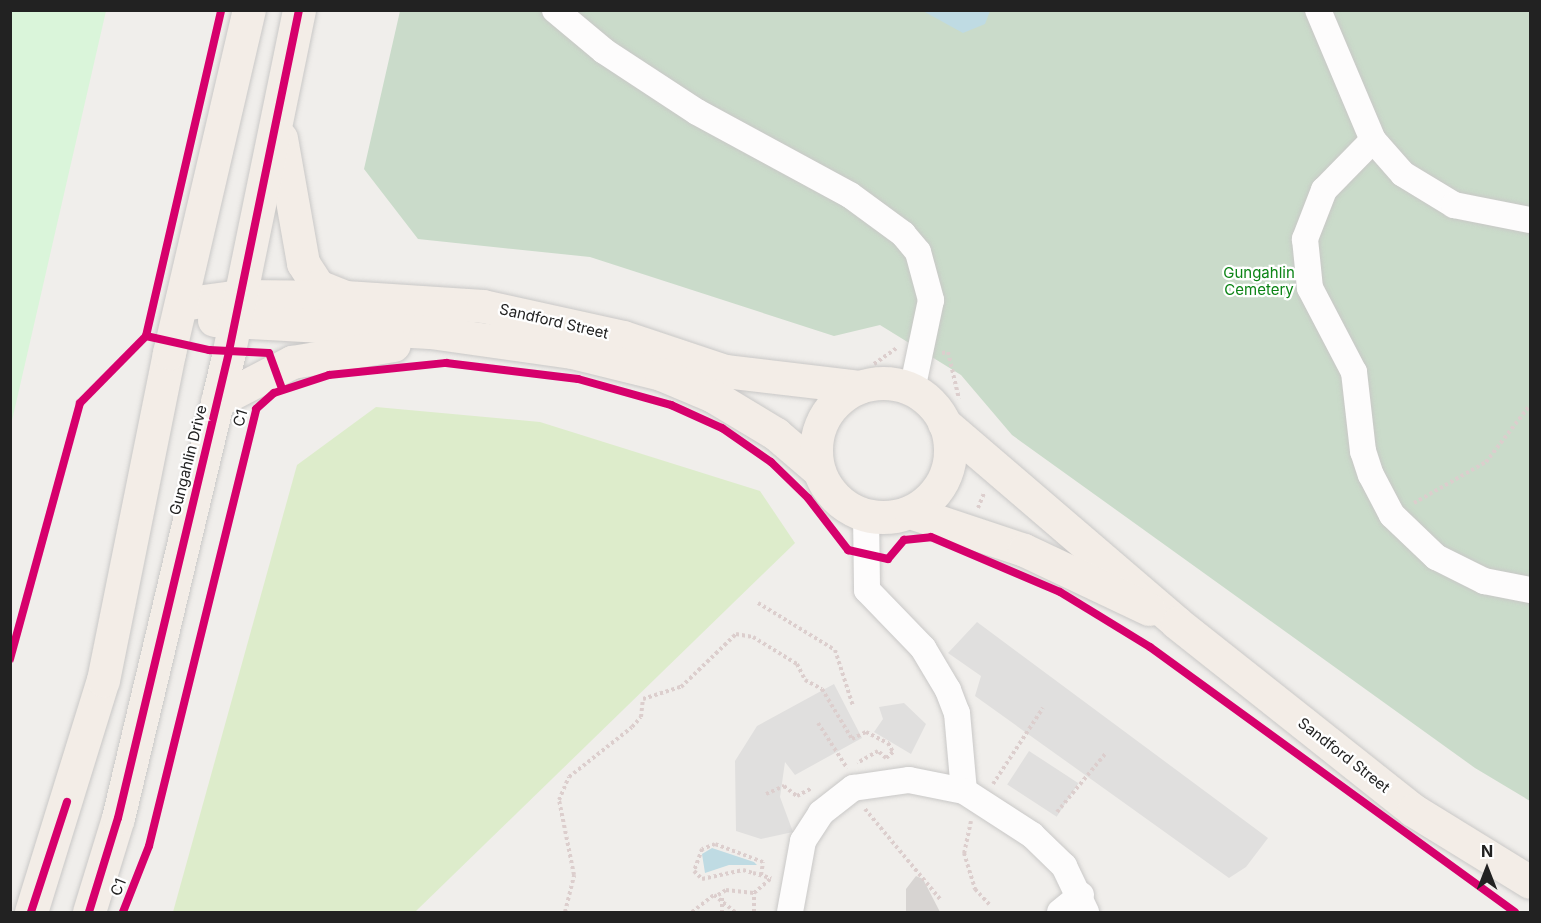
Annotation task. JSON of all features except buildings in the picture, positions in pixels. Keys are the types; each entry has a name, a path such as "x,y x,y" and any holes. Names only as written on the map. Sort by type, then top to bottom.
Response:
{"main road":[{"path":"31,912 100,689 181,305 249,10"},
{"name":"Gungahlin Drive","path":"89,912 118,818 238,311 299,10"},
{"path":"278,112 303,263 318,286 345,297"},
{"name":"Sandford Street","path":"238,311 345,297 525,313 725,371 860,387"},
{"path":"181,305 238,311"},
{"name":"Sandford Street","path":"238,311 506,340 572,352 692,387 741,410 818,470"},
{"path":"217,401 262,373 320,355 433,342 506,340"},
{"path":"886,384 912,390 944,423 950,457 946,474 937,490 910,512 866,515 836,499 818,470 815,453 822,420 838,401 860,387 886,384"},
{"name":"Sandford Street","path":"944,423 1177,623 1413,810 1526,883"},
{"name":"Sandford Street","path":"910,512 1024,550 1177,623"}],"lane":[{"path":"555,10 604,51 679,100 850,195 903,234 918,252 931,300 912,390"},
{"path":"1318,10 1373,140 1403,174 1454,205 1530,220"},
{"path":"1373,140 1324,190 1310,216 1306,263 1310,288 1354,372 1363,451 1392,513 1414,540 1457,570 1530,590"},
{"path":"866,515 867,590 923,648 945,682 957,713 964,790"},
{"path":"790,912 783,874 811,825 853,788 909,780 964,790 1032,835 1064,866 1083,904 1060,912"}],"path":[{"path":"1392,513 1486,462 1530,405"},
{"path":"758,603 835,650 853,706"},
{"path":"565,912 574,875 560,811 563,789 608,741 632,727 641,717 643,699 681,687 727,640 744,633 797,664 805,680 822,689 837,711"},
{"path":"818,723 845,766"},
{"path":"1058,812 1106,753"},
{"path":"837,774 852,766"},
{"path":"766,794 784,786 797,796 817,785"},
{"path":"761,875 763,862 716,844 702,849 694,871 702,879 731,870 761,875 783,874"},
{"path":"692,912 703,899 720,897 726,890 754,892 783,874"},
{"path":"754,892 754,912"},
{"path":"720,897 722,912"},
{"path":"720,897 735,912"}],"green space":[{"path":"10,11 106,11 11,425"},
{"name":"Gungahlin Cemetery","path":"400,11 1530,11 1530,801 1475,768 1012,435 961,375 880,325 834,336 590,257 418,239 364,169"},
{"path":"376,407 540,422 760,491 795,543 415,912 173,912 297,465"}],"shaded area":[{"path":"977,622 1268,838 1246,867 1229,878 975,696 981,676 948,653"},
{"path":"834,684 862,738 795,775 785,762 780,797 793,832 761,839 736,831 735,761 757,726"},
{"path":"904,703 926,724 911,754 874,732 883,719 879,707"},
{"path":"1029,751 1078,783 1057,817 1007,785"}],"water":[{"path":"923,11 990,11 985,24 963,33"},
{"path":"712,848 757,865 729,865 705,873 702,854"}],"cycle path":[{"path":"146,336 221,10"},
{"name":"C1","path":"89,912 118,818 229,351 299,10"},
{"path":"146,336 209,350 269,353 282,389"},
{"path":"10,659 80,403 146,336"},
{"name":"C1","path":"123,912 149,846 256,409 274,393 329,375 446,363 578,379 671,405 722,428 771,462 808,498 848,550 888,559 904,540 931,537 1060,592 1150,647 1515,912"},
{"path":"31,912 67,802"}]}
